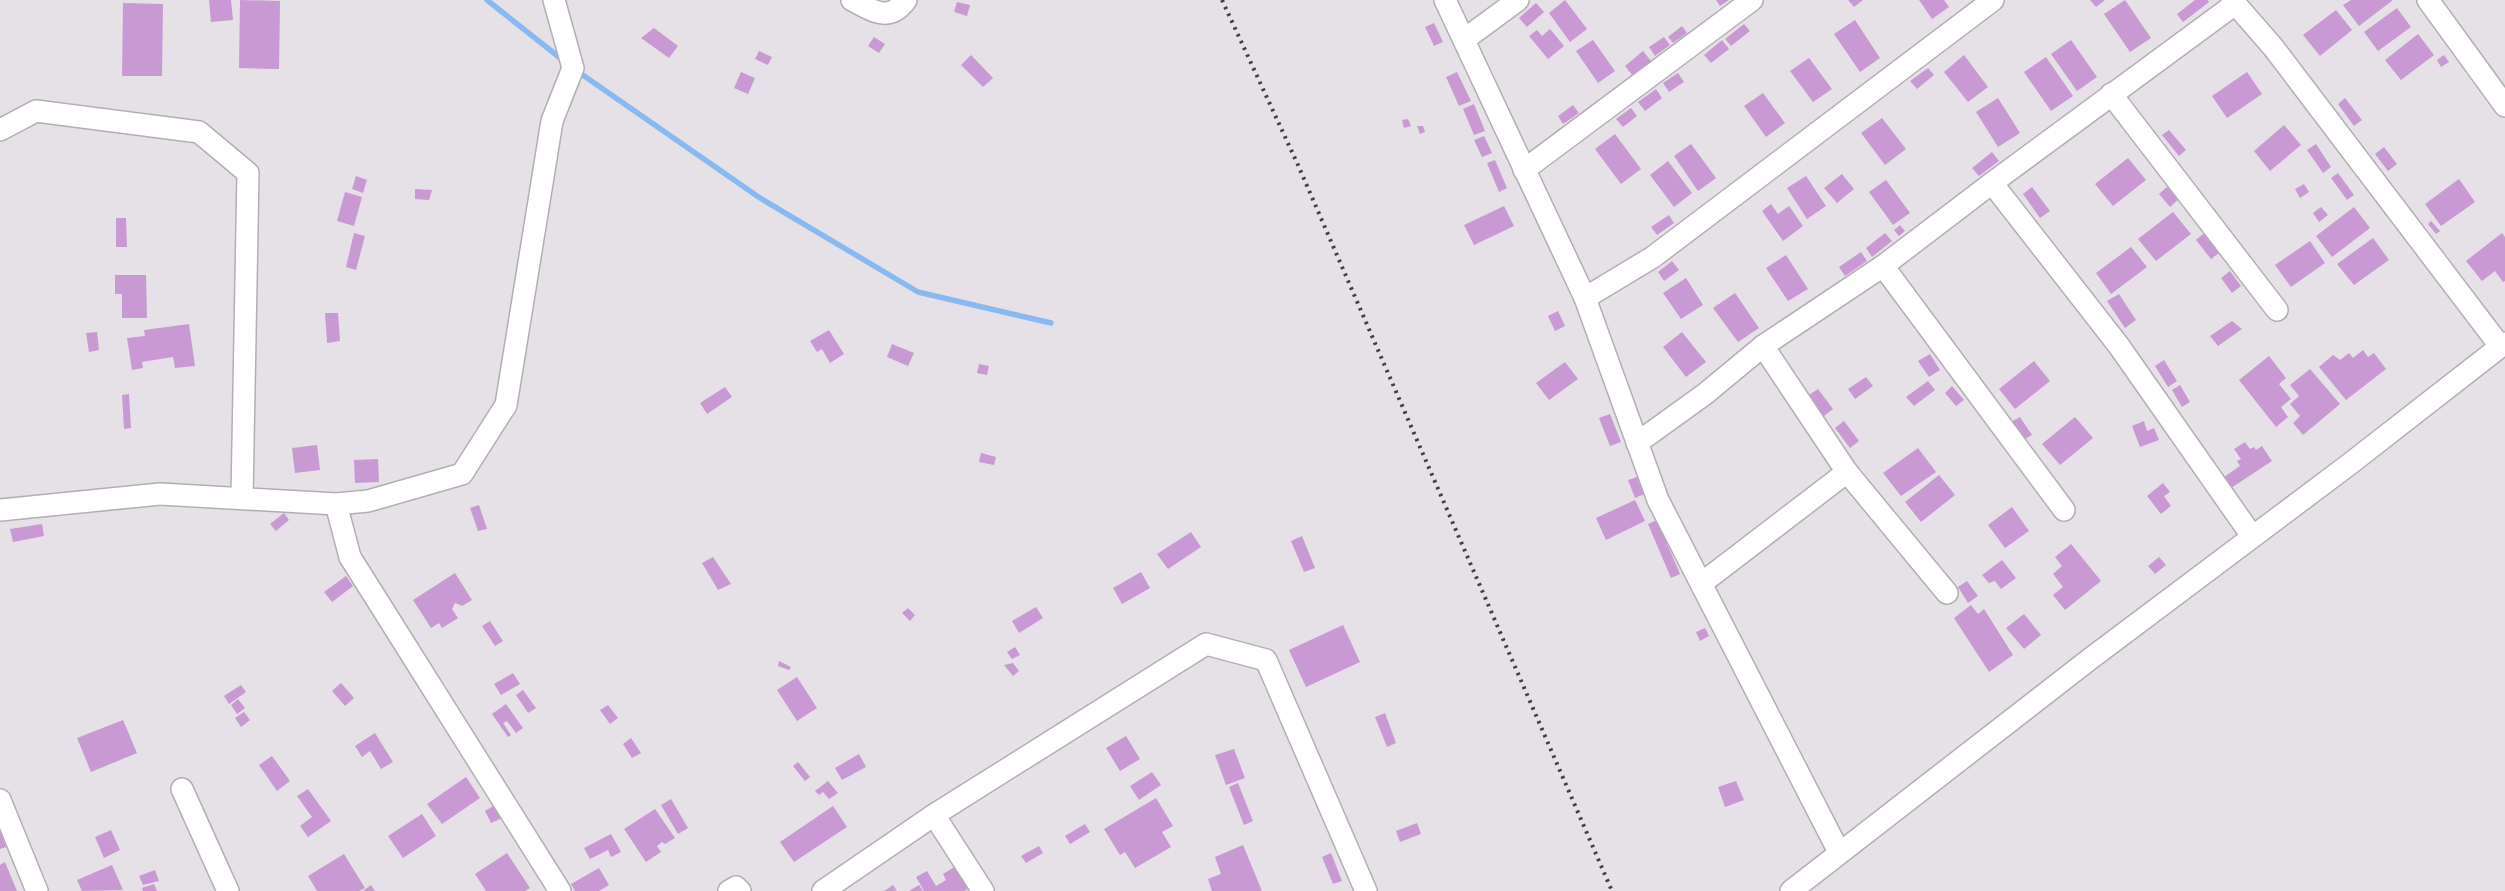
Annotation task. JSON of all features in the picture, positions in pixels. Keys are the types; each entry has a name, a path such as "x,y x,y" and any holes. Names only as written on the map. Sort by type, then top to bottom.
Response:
{"street":[{"path":"0,510 160,494 336,504 368,501 462,474 506,404 552,121 573,68 554,0"},
{"path":"852,0 873,11 887,14 898,11 906,0"},
{"path":"1445,0 1465,39 1524,170 1585,298 1658,500 1839,852"},
{"path":"1465,39 1518,0"},
{"path":"1524,170 1752,0"},
{"path":"1585,298 1653,258 1993,0"},
{"path":"2428,0 2505,106"},
{"path":"1637,442 1705,394 1764,346 1883,266 2234,2 2273,47 2503,345 2351,463 2252,536 1839,852 1791,891"},
{"path":"2111,94 2277,310"},
{"path":"0,130 36,111 199,132 248,173 242,498"},
{"path":"1992,183 2119,346 2252,536"},
{"path":"1883,266 2064,510"},
{"path":"1764,346 1847,472 1947,593"},
{"path":"1702,583 1847,472"},
{"path":"336,504 350,558 560,891"},
{"path":"823,891 934,815 1206,644 1266,660 1366,891"},
{"path":"182,789 228,891"},
{"path":"0,800 38,891"},
{"path":"934,815 983,891"},
{"path":"729,891 736,887 740,891"}],"building":[{"path":"209,0 231,0 233,20 211,22"},
{"path":"240,0 280,1 279,69 239,68"},
{"path":"1565,0 1587,29 1570,42 1549,13"},
{"path":"1716,0 1729,0 1720,6"},
{"path":"1848,0 1863,0 1854,7"},
{"path":"1919,0 1944,0 1949,7 1932,19"},
{"path":"2090,0 2105,0 2096,7"},
{"path":"2125,0 2151,38 2130,52 2104,14"},
{"path":"2195,0 2208,0 2209,2 2183,22 2177,14"},
{"path":"2351,0 2393,0 2359,26 2343,5"},
{"path":"957,2 970,5 967,16 954,12"},
{"path":"123,3 163,4 162,76 122,76"},
{"path":"1536,3 1544,12 1527,27 1519,18"},
{"path":"2397,8 2411,27 2378,51 2364,32"},
{"path":"2336,10 2352,30 2320,56 2303,35"},
{"path":"1855,20 1880,58 1860,72 1834,34"},
{"path":"1434,23 1443,42 1434,46 1425,27"},
{"path":"1744,24 1750,31 1731,46 1725,39"},
{"path":"1682,26 1687,33 1673,43 1668,37"},
{"path":"654,28 678,46 669,58 641,38"},
{"path":"1550,29 1564,46 1548,59 1529,36 1537,30 1542,36"},
{"path":"2418,34 2434,55 2401,80 2385,60"},
{"path":"874,37 885,44 879,53 868,46"},
{"path":"1664,37 1670,45 1655,56 1649,47"},
{"path":"1593,40 1615,71 1598,83 1576,51"},
{"path":"1722,40 1729,49 1711,63 1704,55"},
{"path":"2071,40 2097,77 2077,91 2051,54"},
{"path":"759,51 772,57 768,65 755,59"},
{"path":"1643,51 1651,61 1633,76 1625,66"},
{"path":"971,55 993,78 983,87 961,65"},
{"path":"1964,55 1988,87 1968,102 1944,72"},
{"path":"2444,55 2449,62 2441,67 2437,60"},
{"path":"2046,57 2073,96 2051,111 2024,72"},
{"path":"1809,58 1832,89 1813,102 1790,71"},
{"path":"1928,68 1934,75 1917,89 1910,81"},
{"path":"741,72 755,78 748,94 734,88"},
{"path":"1457,72 1471,101 1459,106 1446,77"},
{"path":"2247,72 2262,94 2227,118 2212,96"},
{"path":"1678,73 1684,82 1669,92 1663,83"},
{"path":"1656,89 1662,98 1645,111 1638,102"},
{"path":"1763,93 1785,123 1766,137 1744,106"},
{"path":"1998,98 2020,133 1998,147 1976,112"},
{"path":"2345,98 2362,120 2354,126 2338,104"},
{"path":"1474,104 1485,131 1474,135 1463,109"},
{"path":"1573,105 1579,113 1563,124 1558,116"},
{"path":"1631,108 1637,116 1623,127 1616,119"},
{"path":"1882,118 1906,149 1885,165 1861,133"},
{"path":"1408,119 1411,126 1404,128 1402,120"},
{"path":"2284,125 2301,145 2270,171 2254,151"},
{"path":"1417,126 1423,126 1425,132 1420,134"},
{"path":"2169,130 2186,150 2179,156 2162,135"},
{"path":"1615,134 1641,169 1621,184 1595,149"},
{"path":"1484,136 1492,153 1482,157 1474,140"},
{"path":"1691,144 1716,178 1698,191 1674,156"},
{"path":"2316,144 2331,167 2323,173 2307,150"},
{"path":"2384,147 2397,164 2388,171 2375,154"},
{"path":"1992,152 1999,161 1979,176 1972,168"},
{"path":"2128,158 2146,180 2113,206 2095,184"},
{"path":"1495,160 1507,188 1499,192 1487,163"},
{"path":"1668,161 1692,193 1674,207 1650,175"},
{"path":"2338,173 2354,195 2347,200 2331,178"},
{"path":"1842,174 1854,189 1837,203 1824,188"},
{"path":"356,176 367,180 363,193 352,189"},
{"path":"1806,176 1826,206 1807,219 1787,188"},
{"path":"2459,179 2475,202 2441,226 2425,204"},
{"path":"1886,180 1910,213 1893,225 1869,192"},
{"path":"2304,184 2309,192 2300,198 2295,189"},
{"path":"2032,187 2050,211 2040,218 2023,194"},
{"path":"2167,187 2179,199 2170,207 2159,194"},
{"path":"415,189 432,190 429,200 415,199"},
{"path":"345,192 362,197 354,226 337,221"},
{"path":"1771,204 1778,214 1789,206 1803,226 1783,241 1762,211"},
{"path":"1504,206 1514,226 1474,245 1464,225"},
{"path":"2321,207 2328,215 2319,222 2313,213"},
{"path":"2354,207 2370,228 2332,257 2316,236"},
{"path":"2173,212 2191,234 2156,261 2138,239"},
{"path":"1669,215 1674,223 1657,235 1651,227"},
{"path":"116,218 126,218 127,247 116,247"},
{"path":"2431,221 2440,231 2436,234 2428,224"},
{"path":"1900,225 1905,231 1899,236 1894,230"},
{"path":"354,233 365,236 356,270 346,267"},
{"path":"1885,233 1892,241 1872,257 1866,248"},
{"path":"2204,233 2219,253 2211,259 2196,240"},
{"path":"2502,233 2505,237 2505,281 2503,282 2495,271 2482,281 2466,261"},
{"path":"2373,238 2389,260 2354,285 2337,264"},
{"path":"2310,241 2325,263 2291,287 2275,265"},
{"path":"2131,247 2147,267 2111,294 2096,273"},
{"path":"1861,252 1867,261 1845,276 1839,267"},
{"path":"1786,255 1808,289 1788,301 1766,268"},
{"path":"1672,261 1679,270 1664,281 1658,272"},
{"path":"2230,271 2241,286 2232,293 2221,278"},
{"path":"115,275 146,275 147,318 122,318 122,294 115,294"},
{"path":"1686,278 1703,305 1681,319 1663,293"},
{"path":"1735,293 1759,328 1738,342 1713,308"},
{"path":"2119,294 2136,320 2125,328 2107,301"},
{"path":"1558,311 1565,326 1555,331 1548,316"},
{"path":"325,313 338,313 340,341 327,343"},
{"path":"2232,321 2242,329 2218,346 2210,336"},
{"path":"189,324 195,366 175,368 173,357 142,362 143,368 132,370 127,338 145,336 144,330"},
{"path":"829,330 844,354 830,363 822,349 817,352 810,341"},
{"path":"97,332 99,350 89,352 86,333"},
{"path":"1682,332 1706,362 1686,377 1663,347"},
{"path":"892,344 914,353 908,366 887,357"},
{"path":"2363,350 2368,357 2374,353 2386,369 2346,400 2319,367 2333,355 2340,360 2349,353 2353,358"},
{"path":"1930,354 1940,370 1929,377 1918,361"},
{"path":"2269,356 2286,378 2279,384 2291,399 2281,407 2288,417 2276,427 2239,380"},
{"path":"2164,360 2177,381 2168,387 2155,366"},
{"path":"2034,361 2050,381 2015,409 1999,389"},
{"path":"1565,362 1578,379 1549,400 1536,383"},
{"path":"979,364 989,366 987,375 977,373"},
{"path":"2310,369 2340,404 2303,435 2293,423 2300,416 2290,404 2299,396 2290,385"},
{"path":"1866,377 1873,386 1855,399 1848,389"},
{"path":"1928,381 1935,390 1914,406 1906,397"},
{"path":"2180,385 2190,402 2182,407 2172,390"},
{"path":"1952,386 1964,400 1956,406 1945,393"},
{"path":"725,387 732,397 707,414 700,403"},
{"path":"1818,389 1833,409 1824,416 1809,395"},
{"path":"129,394 131,428 124,429 122,395"},
{"path":"1610,414 1621,442 1610,446 1599,418"},
{"path":"2020,417 2032,435 2023,440 2011,422"},
{"path":"2075,417 2093,438 2060,465 2042,444"},
{"path":"1844,421 1859,441 1850,448 1835,428"},
{"path":"2144,421 2147,431 2154,428 2159,440 2140,447 2132,426"},
{"path":"2245,442 2250,449 2254,447 2256,450 2262,446 2272,461 2231,488 2224,477 2240,466 2237,461 2241,459 2234,449"},
{"path":"317,445 320,470 295,473 292,448"},
{"path":"1918,448 1936,472 1901,496 1883,473"},
{"path":"981,453 996,457 994,465 979,462"},
{"path":"378,459 379,482 355,483 354,460"},
{"path":"1939,475 1955,495 1921,522 1905,502"},
{"path":"1637,477 1644,494 1635,498 1628,480"},
{"path":"2163,483 2170,492 2164,496 2171,506 2161,514 2147,496"},
{"path":"1635,500 1645,521 1606,540 1596,518"},
{"path":"479,505 487,529 478,531 470,508"},
{"path":"2012,507 2029,531 2005,548 1988,525"},
{"path":"284,513 289,520 276,531 270,524"},
{"path":"1657,520 1680,574 1671,578 1648,524"},
{"path":"42,524 44,536 13,542 10,529"},
{"path":"1191,532 1201,547 1168,569 1157,554"},
{"path":"1302,536 1315,568 1304,572 1291,541"},
{"path":"2071,544 2101,581 2065,610 2053,595 2063,587 2053,574 2062,566 2055,557"},
{"path":"713,557 731,584 718,590 702,563"},
{"path":"2159,557 2166,565 2155,574 2148,566"},
{"path":"2002,560 2016,578 2001,589 1995,581 1989,583 1982,575"},
{"path":"1141,572 1150,588 1122,604 1113,588"},
{"path":"455,573 472,600 462,606 455,603 452,609 458,618 442,628 439,623 431,628 413,600"},
{"path":"346,576 353,586 332,602 324,592"},
{"path":"1967,581 1978,596 1968,603 1958,587"},
{"path":"1971,605 1978,614 1984,609 2013,655 1989,672 1954,618"},
{"path":"1036,607 1043,618 1019,633 1012,621"},
{"path":"908,608 915,615 910,621 902,613"},
{"path":"2024,614 2041,635 2024,649 2006,628"},
{"path":"490,621 503,641 495,646 482,626"},
{"path":"1343,625 1360,662 1306,687 1289,650"},
{"path":"1705,628 1709,636 1700,641 1696,632"},
{"path":"1015,647 1020,655 1012,659 1007,652"},
{"path":"779,661 791,667 789,670 778,666"},
{"path":"1013,663 1019,671 1013,676 1004,665"},
{"path":"513,673 520,684 501,695 494,684"},
{"path":"797,677 817,708 797,721 777,690"},
{"path":"341,683 354,698 345,706 332,691"},
{"path":"241,685 246,692 229,704 224,696"},
{"path":"523,690 536,708 528,713 516,695"},
{"path":"238,699 245,708 237,714 231,705"},
{"path":"506,704 523,728 516,733 507,721 503,723 511,735 508,737 492,714"},
{"path":"608,705 618,718 610,724 600,710"},
{"path":"244,712 250,720 241,727 235,718"},
{"path":"1385,713 1396,743 1387,747 1375,717"},
{"path":"123,720 137,753 91,772 77,738"},
{"path":"375,733 393,762 381,769 370,751 362,757 355,746"},
{"path":"1126,736 1140,759 1120,771 1106,748"},
{"path":"631,738 641,753 632,758 623,744"},
{"path":"1234,749 1245,778 1226,785 1215,755"},
{"path":"859,754 866,767 842,780 835,768"},
{"path":"272,756 290,781 277,791 259,765"},
{"path":"798,762 810,777 805,781 793,766"},
{"path":"1152,772 1161,785 1139,800 1130,786"},
{"path":"466,777 480,798 442,824 427,804"},
{"path":"828,781 838,793 829,799 823,792 819,795 815,791"},
{"path":"1736,781 1744,800 1725,807 1718,787"},
{"path":"1238,783 1253,821 1244,825 1229,787"},
{"path":"308,789 331,821 308,837 300,826 312,817 297,796"},
{"path":"1156,798 1173,826 1162,832 1171,847 1135,868 1125,852 1120,855 1104,829"},
{"path":"671,799 688,828 678,834 661,805"},
{"path":"495,805 502,818 491,823 485,811"},
{"path":"833,806 847,827 794,862 780,842"},
{"path":"655,809 675,838 665,844 662,842 657,846 661,852 646,862 624,829"},
{"path":"422,814 436,836 403,858 388,836"},
{"path":"1417,823 1421,834 1400,842 1396,831"},
{"path":"1085,824 1090,832 1070,844 1065,836"},
{"path":"0,830 6,847 0,849"},
{"path":"111,830 120,850 104,858 95,837"},
{"path":"611,834 621,852 611,857 608,850 590,859 584,848"},
{"path":"1243,845 1262,891 1212,891 1208,879 1221,874 1215,857"},
{"path":"1039,846 1043,853 1026,863 1021,856"},
{"path":"507,853 530,888 525,891 486,891 475,874"},
{"path":"1331,853 1342,881 1333,884 1322,857"},
{"path":"344,854 365,888 359,891 317,891 308,876"},
{"path":"5,862 17,891 0,891 0,865"},
{"path":"112,865 123,890 82,891 77,880"},
{"path":"956,866 969,889 964,891 924,891 916,877 927,871 936,886 946,880 943,874"},
{"path":"599,868 609,885 599,891 575,891 571,884"},
{"path":"155,870 159,881 143,885 139,876"},
{"path":"154,884 157,891 143,891 142,888"},
{"path":"371,885 375,891 363,891"},
{"path":"893,885 897,891 884,891"},
{"path":"919,885 923,891 909,891"}],"waterway":[{"path":"487,0 564,61"},
{"path":"577,71 760,198 918,292 1051,323"}],"railway":[{"path":"1222,0 1298,165 1612,891"}]}
